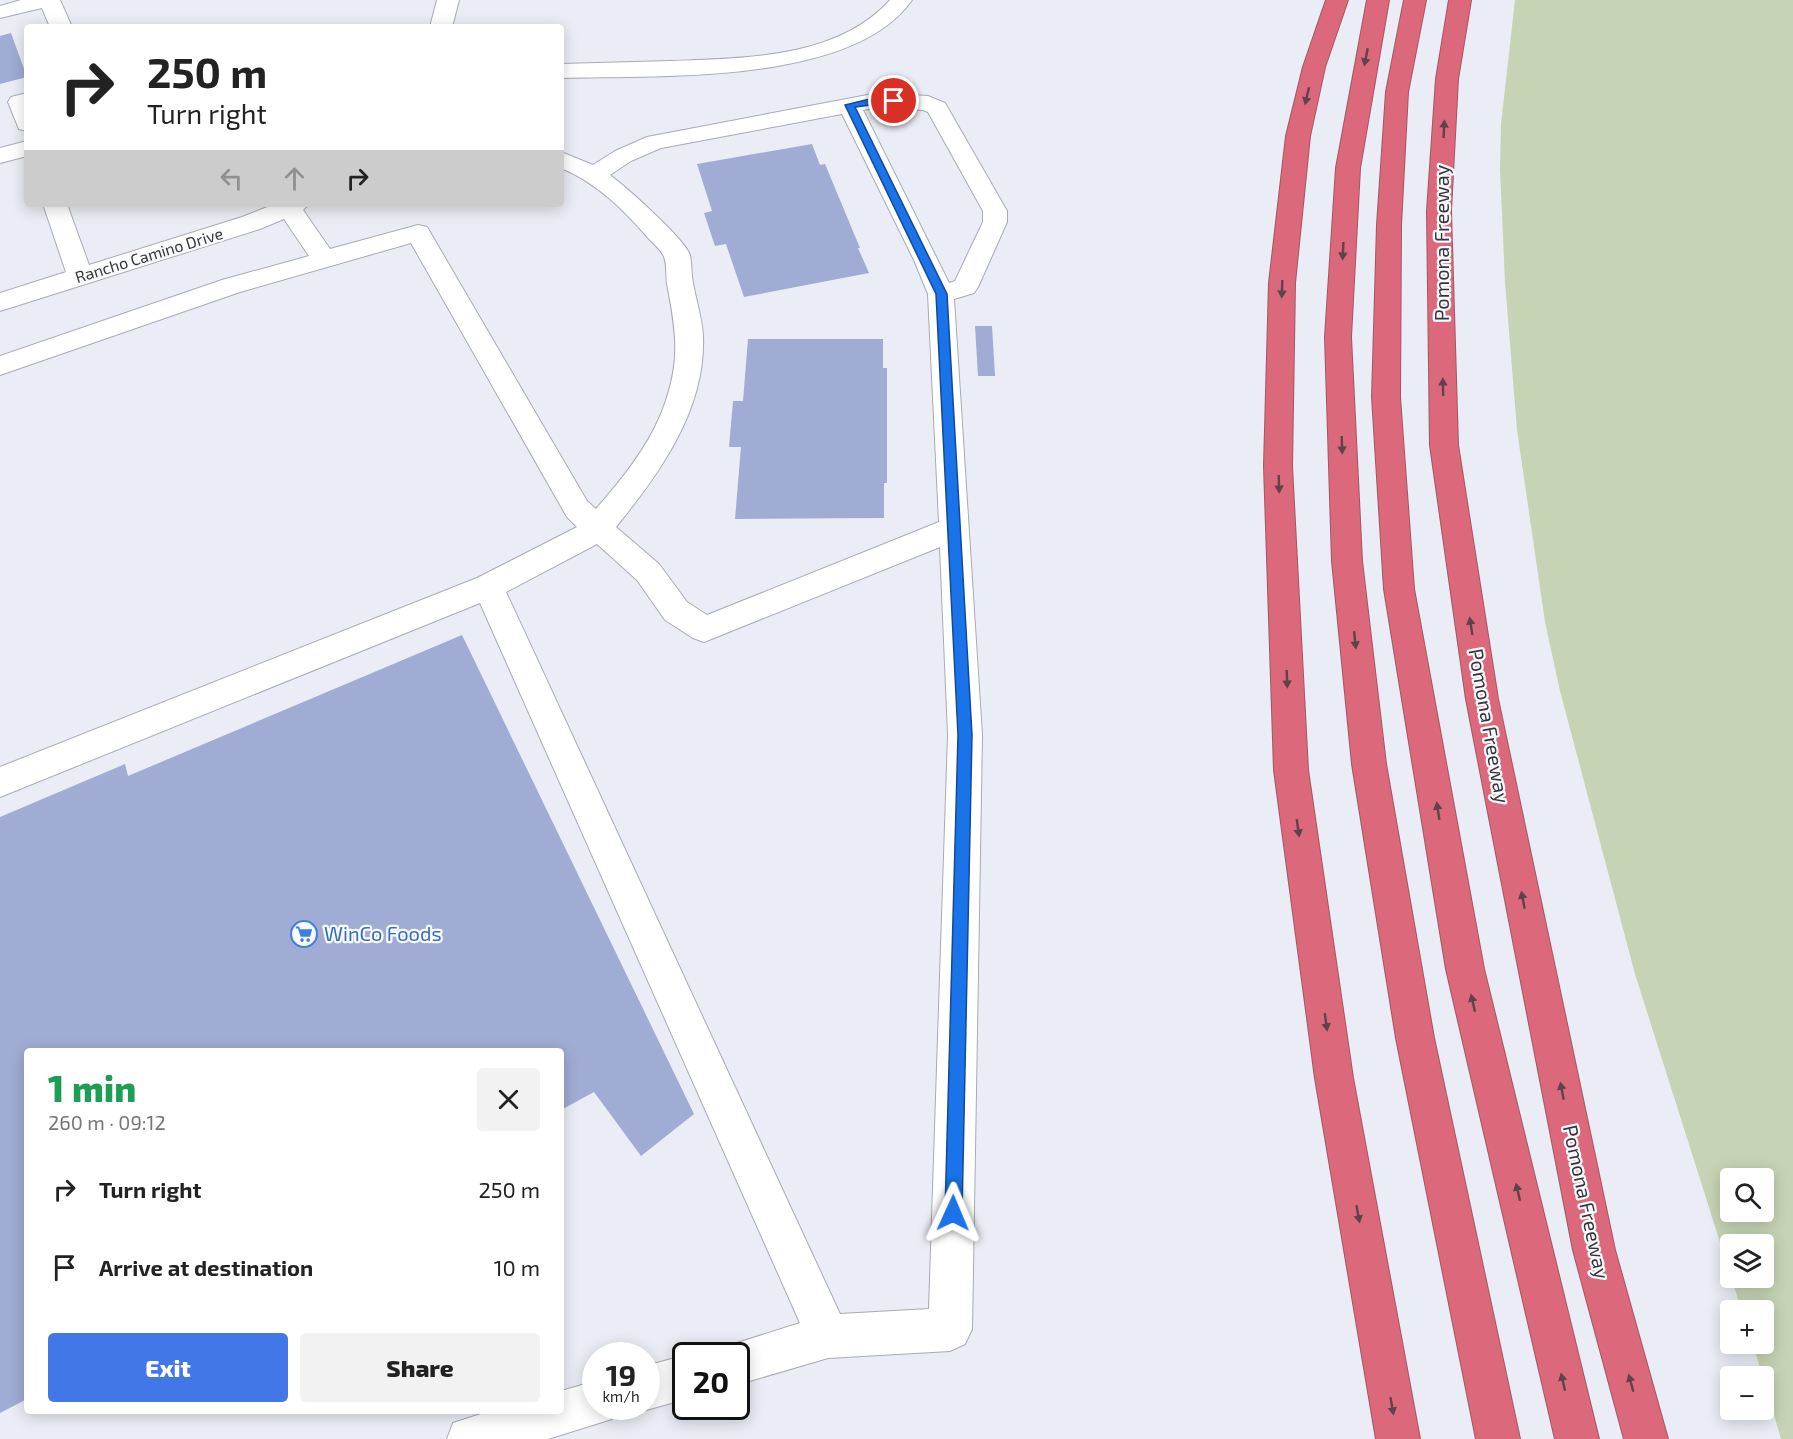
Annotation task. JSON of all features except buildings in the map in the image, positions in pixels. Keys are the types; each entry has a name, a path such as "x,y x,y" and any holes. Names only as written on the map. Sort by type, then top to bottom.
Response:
{"highway":[{"path":"1337,0 1314,67 1298,136 1282,283 1278,466 1294,797 1332,1066 1398,1439"},
{"path":"1378,0 1348,168 1338,337 1347,561 1369,764 1415,1038 1498,1439"},
{"path":"1415,0 1397,92 1389,225 1386,397 1399,589 1465,969 1577,1439"},
{"name":"Pomona Freeway","path":"1460,0 1447,79 1439,210 1444,445 1482,699 1594,1250 1646,1439"}],"street":[{"path":"0,12 47,0 59,24"},
{"path":"442,24 448,0"},
{"path":"564,71 745,64 807,54 860,34 885,18 901,0"},
{"path":"593,175 623,156 655,142 878,100 928,103 937,108 995,211 994,222 965,287 941,294"},
{"path":"24,101 19,102 24,116"},
{"path":"750,1358 828,1336 950,1329 965,735 941,294 849,105"},
{"path":"0,156 24,149"},
{"path":"0,782 488,587 574,544 598,528 651,461 672,421 687,375 690,336 676,273 677,255 627,201 593,175 564,160"},
{"path":"56,207 80,276"},
{"name":"Rancho Camino Drive","path":"0,302 251,223 291,207"},
{"path":"294,207 324,260"},
{"path":"0,366 231,286 418,233 577,509 648,572 676,611 704,629 955,528"},
{"path":"488,587 828,1336"},
{"path":"564,1412 582,1407"},
{"path":"469,1439 557,1414"}],"green space":[{"path":"1515,0 1793,0 1793,1439 1781,1439 1774,1415 1774,1366 1759,1366 1756,1354 1774,1354 1774,1300 1738,1300 1734,1288 1774,1288 1774,1234 1720,1234 1720,1242 1635,974 1560,691 1545,622 1517,430 1505,282 1500,169 1501,124"}],"place":[{"name":"WinCo Foods","path":"304,934"}],"route":[{"path":"894,101 878,100 849,105 927,261 941,294 965,735 953,1213"}]}
